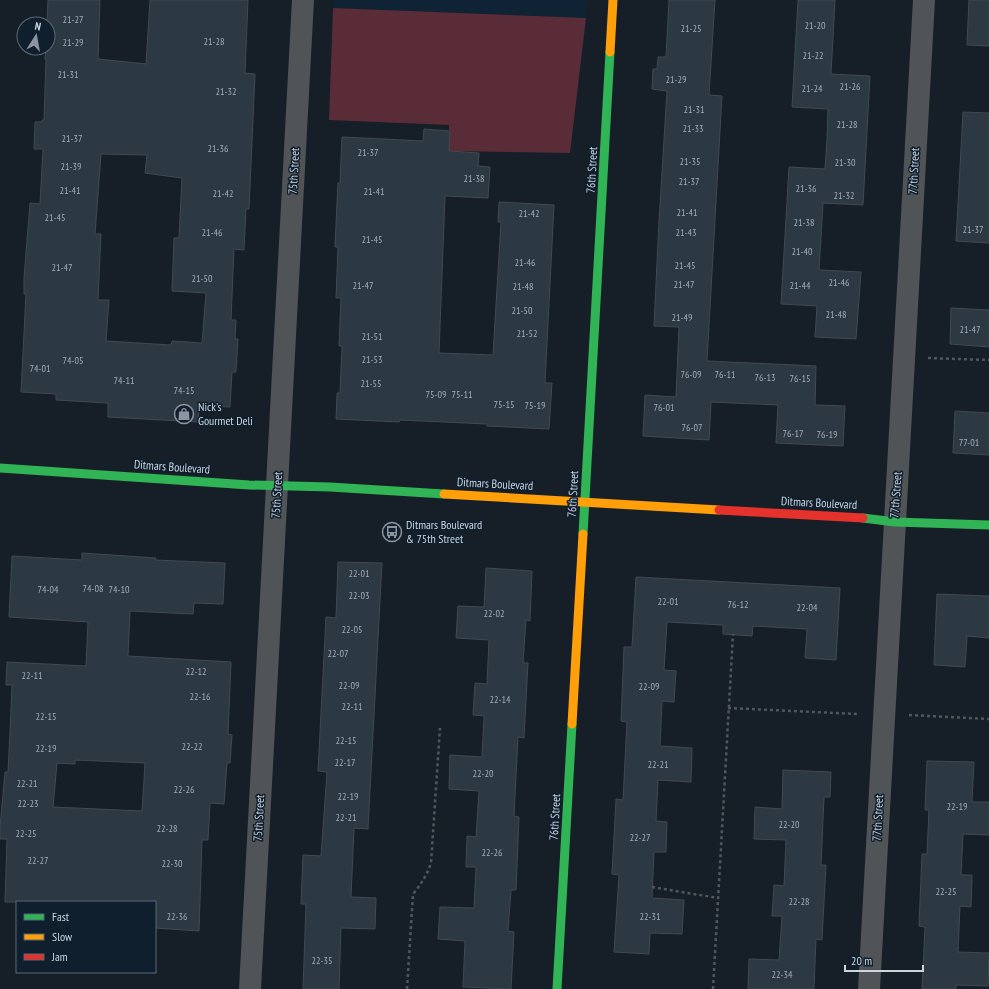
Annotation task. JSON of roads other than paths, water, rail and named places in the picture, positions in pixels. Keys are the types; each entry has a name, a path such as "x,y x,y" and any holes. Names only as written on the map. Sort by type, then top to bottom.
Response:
{"street":[{"name":"75th Street","path":"250,989 303,0"},
{"name":"76th Street","path":"557,989 613,0"},
{"name":"77th Street","path":"869,989 924,0"},
{"name":"Ditmars Boulevard","path":"0,468 249,484 277,484 585,500 865,518 895,522 989,525"}],"place":[{"name":"Nick's Gourmet Deli","path":"184,414"},
{"name":"Ditmars Boulevard & 75th Street","path":"392,532"}]}
